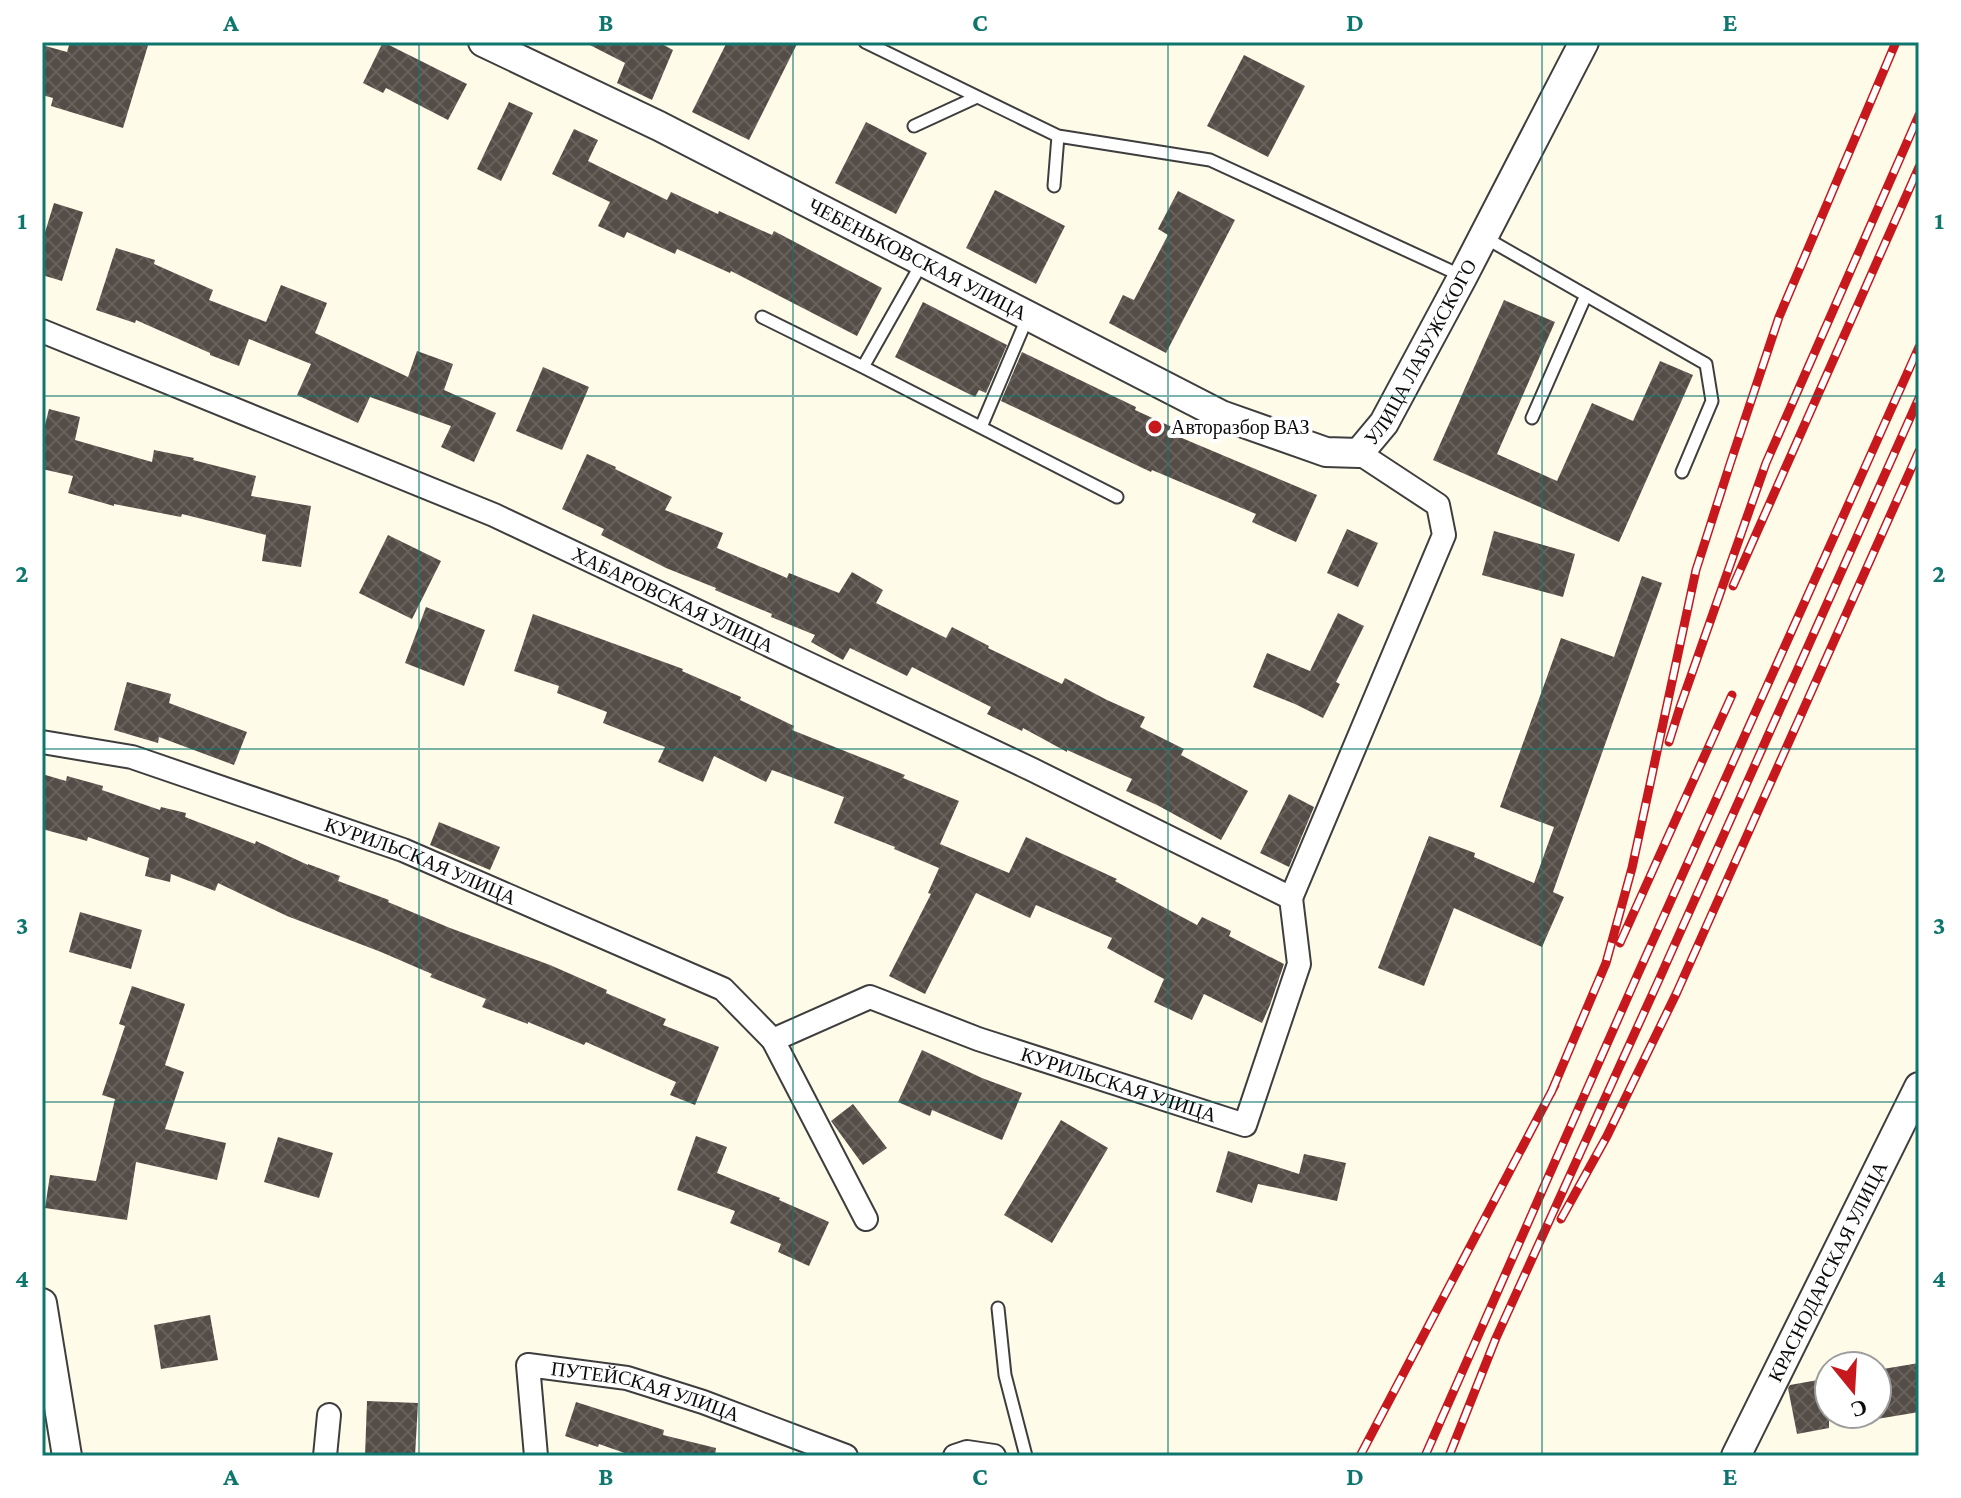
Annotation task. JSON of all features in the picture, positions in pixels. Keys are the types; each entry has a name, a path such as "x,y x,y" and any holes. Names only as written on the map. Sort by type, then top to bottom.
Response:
{"street":[{"name":"ЧЕБЕНЬКОВСКАЯ УЛИЦА","path":"483,42 659,126 1221,415 1326,452 1359,453"},
{"name":"УЛИЦА ЛАБУЖСКОГО","path":"1291,898 1444,535 1438,505 1359,453 1384,423 1584,42"},
{"name":"ХАБАРОВСКАЯ УЛИЦА","path":"42,331 494,515 1033,770 1291,898"},
{"name":"КУРИЛЬСКАЯ УЛИЦА","path":"42,742 132,757 403,850 723,989 773,1040 866,1219"},
{"name":"КУРИЛЬСКАЯ УЛИЦА","path":"773,1040 870,997 978,1039 1245,1125 1299,964 1291,898"},
{"name":"КРАСНОДАРСКАЯ УЛИЦА","path":"1736,1456 1919,1087"},
{"path":"42,1303 67,1456"},
{"name":"ПУТЕЙСКАЯ УЛИЦА","path":"536,1456 528,1365 627,1378 703,1402 846,1456"},
{"path":"325,1456 329,1415"},
{"path":"955,1456 967,1452 994,1456"}],"lane":[{"path":"865,42 1058,136 1210,160 1463,276"},
{"path":"914,126 977,97"},
{"path":"1054,186 1058,136"},
{"path":"1483,237 1706,364 1712,401 1682,472"},
{"path":"863,367 923,261"},
{"path":"1532,418 1586,295"},
{"path":"981,427 1029,316"},
{"path":"762,317 1117,497"},
{"path":"998,1308 1005,1375 1026,1456"}],"building":[{"path":"70,42 149,42 123,128 51,106 53,98 42,95 42,45 67,52"},
{"path":"383,42 467,84 448,120 386,88 383,93 363,83"},
{"path":"584,42 658,42 673,50 652,100 617,83 625,63"},
{"path":"727,42 798,42 749,140 692,112"},
{"path":"1244,55 1305,86 1268,157 1207,126"},
{"path":"509,102 533,113 501,181 477,169"},
{"path":"866,122 927,153 896,214 835,183"},
{"path":"574,129 598,140 588,161 667,200 671,192 772,235 774,231 882,288 857,336 731,271 677,249 675,254 627,232 624,238 598,226 610,202 552,174"},
{"path":"995,190 1065,226 1036,284 966,248"},
{"path":"1178,191 1235,220 1166,353 1109,323 1123,295 1134,300 1168,235 1158,229"},
{"path":"54,203 83,212 62,281 42,275 42,242"},
{"path":"116,248 155,260 154,264 213,290 209,300 266,322 281,285 327,303 315,333 408,377 417,351 453,364 444,390 496,413 474,462 441,447 451,426 370,397 358,423 297,395 311,364 249,339 239,366 136,320 135,323 96,310"},
{"path":"1504,300 1555,322 1497,454 1557,481 1592,403 1633,421 1660,361 1693,375 1619,542 1433,460"},
{"path":"923,302 1007,345 986,393 979,390 975,397 895,357"},
{"path":"1022,352 1136,407 1135,410 1172,427 1170,433 1317,495 1296,542 1252,522 1256,514 1151,472 1001,401"},
{"path":"543,367 589,387 562,450 516,431"},
{"path":"49,409 80,417 75,440 152,462 154,450 194,458 256,476 251,496 311,506 301,567 262,561 266,535 182,514 181,517 114,506 68,493 73,476 42,469 42,437"},
{"path":"587,454 672,497 665,510 723,533 717,548 787,578 789,573 839,593 852,572 883,590 876,603 946,638 952,627 1062,684 1065,678 1145,717 1140,727 1184,749 1181,755 1248,791 1221,840 1126,791 1132,779 987,714 991,707 912,667 907,676 850,648 843,660 811,642 815,635 601,535 604,529 562,509"},
{"path":"1347,529 1378,543 1358,587 1327,573"},
{"path":"1494,531 1575,554 1563,597 1482,575"},
{"path":"388,535 441,561 412,619 359,593"},
{"path":"1642,576 1662,583 1553,892 1564,897 1542,947 1454,908 1424,986 1378,968 1429,836 1475,853 1474,857 1534,883 1554,827 1500,807 1561,638 1614,657"},
{"path":"426,607 485,630 464,686 405,663"},
{"path":"1338,613 1364,626 1336,682 1340,684 1323,718 1253,687 1267,653 1310,671"},
{"path":"533,614 683,669 794,726 792,730 905,775 903,778 959,801 940,844 1009,873 1026,837 1117,879 1115,881 1197,925 1202,917 1231,931 1229,936 1284,964 1262,1023 1204,994 1192,1020 1154,1002 1164,979 1107,948 1112,938 1036,905 1030,918 976,893 925,994 889,976 931,894 928,893 939,868 834,823 844,797 772,770 766,782 714,756 703,782 658,762 665,747 603,723 607,712 557,693 559,686 514,671"},
{"path":"127,682 171,694 169,703 247,732 234,765 159,737 158,743 114,730"},
{"path":"42,774 66,781 67,776 103,786 102,790 160,810 161,807 186,813 185,817 255,844 256,841 340,876 338,881 450,928 550,965 666,1019 663,1025 719,1047 695,1105 670,1095 676,1082 586,1042 584,1045 482,1007 486,999 430,977 432,974 381,952 287,916 218,883 215,891 171,874 170,882 145,876 149,858 88,837 87,841 42,829"},
{"path":"1289,794 1314,807 1289,867 1260,853"},
{"path":"439,822 500,847 490,870 430,845"},
{"path":"80,912 142,930 131,969 69,952"},
{"path":"132,986 185,1004 165,1065 184,1072 165,1129 226,1143 217,1180 136,1162 127,1220 45,1208 50,1175 96,1181 115,1099 102,1095 125,1026 119,1024"},
{"path":"922,1050 1022,1093 1002,1140 932,1110 930,1116 898,1102"},
{"path":"853,1104 887,1148 863,1165 831,1121"},
{"path":"1061,1120 1108,1148 1052,1243 1004,1215"},
{"path":"696,1136 727,1147 717,1173 829,1222 809,1266 778,1252 781,1244 730,1223 735,1211 677,1190"},
{"path":"278,1137 333,1153 319,1198 264,1182"},
{"path":"1228,1151 1299,1174 1304,1154 1346,1163 1337,1201 1258,1184 1252,1203 1216,1192"},
{"path":"210,1315 218,1360 161,1369 154,1325"},
{"path":"1919,1363 1919,1412 1893,1416 1893,1367"},
{"path":"1813,1381 1813,1430 1818,1430 1797,1434 1788,1388"},
{"path":"367,1401 418,1403 415,1456 365,1456"},
{"path":"576,1402 664,1430 663,1435 716,1448 715,1456 633,1456 565,1436"}],"railway":[{"path":"1551,1093 1606,963 1632,868 1696,570 1730,464 1779,317 1896,42"},
{"path":"1669,742 1766,463 1919,115"},
{"path":"1733,586 1919,167"},
{"path":"1425,1456 1919,347"},
{"path":"1449,1456 1496,1338 1919,398"},
{"path":"1561,1219 1607,1136 1677,992 1919,451"},
{"path":"1620,943 1732,695"},
{"path":"1360,1456 1555,1085"}],"place":[{"name":"Авторазбор ВАЗ","path":"1155,427"}]}
